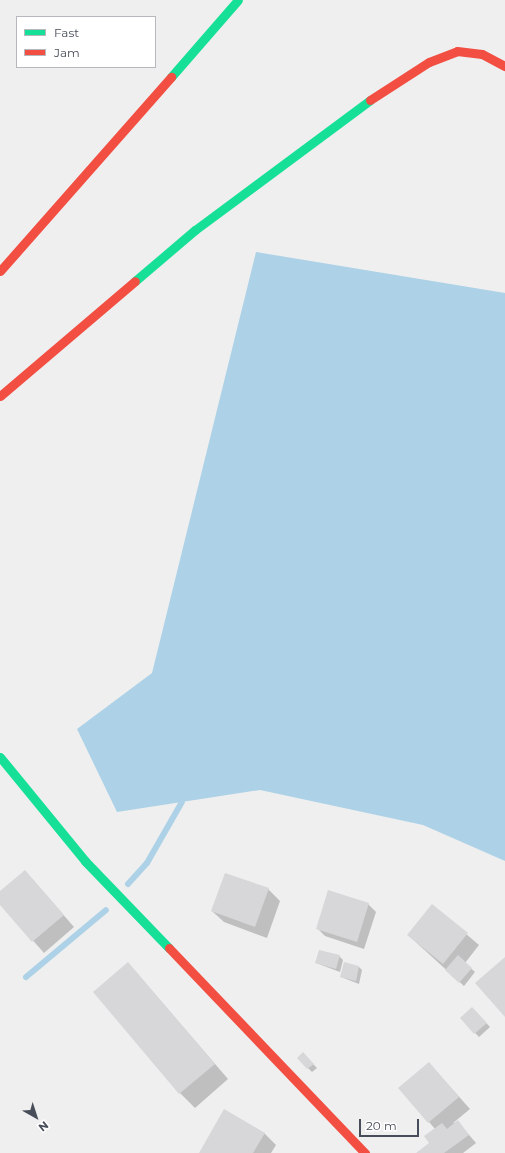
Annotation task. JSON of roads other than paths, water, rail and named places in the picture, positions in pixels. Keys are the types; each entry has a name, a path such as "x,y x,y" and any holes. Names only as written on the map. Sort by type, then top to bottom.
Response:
{"street":[{"path":"0,271 238,0"},
{"path":"0,396 195,230 387,88 429,62 457,51 482,54 505,66"},
{"path":"0,757 85,861 365,1153"}],"water":[{"path":"256,252 505,293 505,861 423,825 260,790 117,812 77,729 152,673"}],"waterway":[{"path":"128,884 147,863 182,802"},
{"path":"26,977 106,910"}]}
